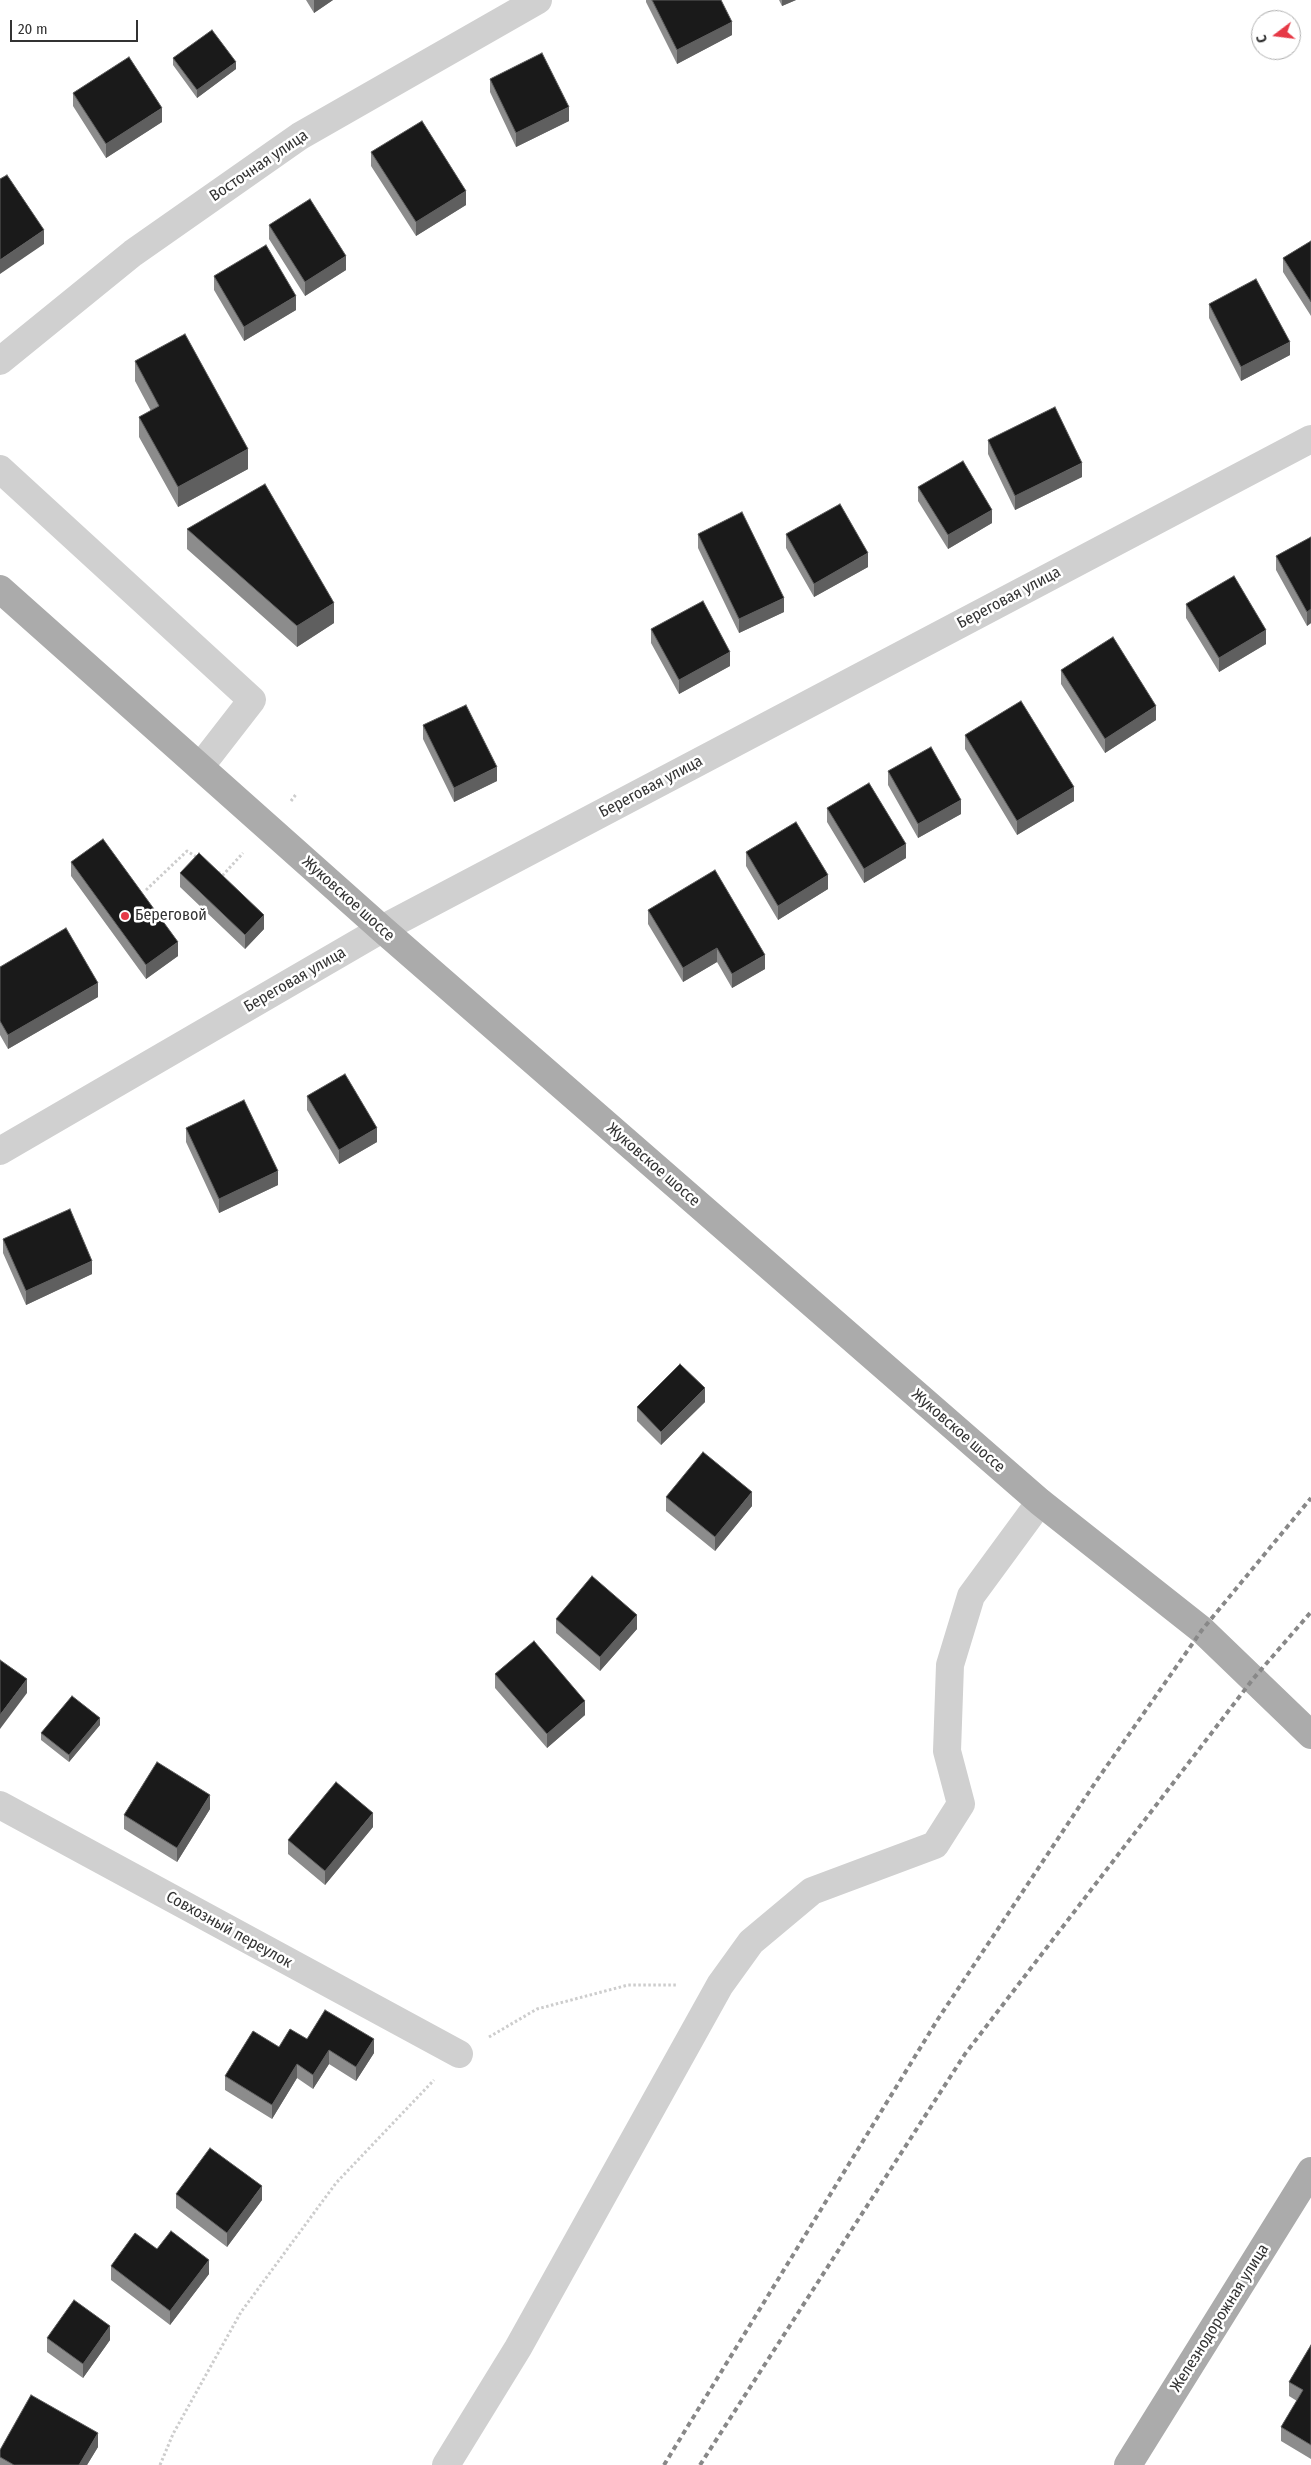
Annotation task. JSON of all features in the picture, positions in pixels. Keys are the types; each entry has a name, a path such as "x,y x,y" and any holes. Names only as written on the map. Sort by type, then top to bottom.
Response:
{"main road":[{"name":"Жуковское шоссе","path":"0,589 382,929 1040,1502 1202,1630 1311,1735"},
{"name":"Железнодорожная улица","path":"1128,2465 1311,2171"}],"street":[{"name":"Восточная улица","path":"0,361 133,253 300,136 538,0"},
{"name":"Береговая улица","path":"0,1151 382,929 1311,439"},
{"path":"0,469 252,700 200,767"},
{"path":"446,2465 518,2348 720,1985 751,1942 812,1891 935,1845 961,1804 947,1751 950,1665 971,1596 1040,1502"},
{"name":"Совхозный переулок","path":"0,1805 459,2054"}],"path":[{"path":"216,870 223,875 297,794"},
{"path":"146,890 187,851 202,860"},
{"path":"160,2465 172,2434 241,2312 274,2266 336,2183 459,2054 537,2009 628,1985 720,1985"}],"building":[{"path":"652,0 721,0 732,22 677,50"},
{"path":"212,30 236,62 197,90 173,58"},
{"path":"542,53 569,107 516,133 490,79"},
{"path":"129,57 162,108 106,144 73,93"},
{"path":"422,121 466,191 416,222 371,152"},
{"path":"7,175 44,230 0,260 0,179"},
{"path":"310,199 346,256 305,282 269,225"},
{"path":"1311,241 1311,302 1283,258"},
{"path":"266,245 296,296 244,327 214,276"},
{"path":"1256,279 1290,342 1241,367 1209,304"},
{"path":"185,334 248,449 178,487 139,417 159,406 135,361"},
{"path":"1055,407 1082,463 1015,496 988,440"},
{"path":"963,461 992,510 948,535 918,487"},
{"path":"265,484 334,603 297,626 187,529"},
{"path":"840,504 868,553 814,584 786,534"},
{"path":"742,512 784,598 739,619 698,534"},
{"path":"1311,537 1311,609 1307,612 1276,556"},
{"path":"1234,576 1266,630 1219,658 1186,604"},
{"path":"703,601 730,652 679,680 651,629"},
{"path":"1113,637 1156,706 1105,739 1061,670"},
{"path":"1021,701 1074,787 1017,821 965,735"},
{"path":"466,705 497,767 454,788 423,725"},
{"path":"931,747 961,800 918,824 888,771"},
{"path":"869,783 906,844 864,869 827,808"},
{"path":"796,822 828,875 778,906 746,852"},
{"name":"Береговой","path":"103,839 178,942 146,965 71,862"},
{"path":"199,853 264,915 245,935 180,873"},
{"path":"715,870 765,955 732,974 717,948 683,968 648,910"},
{"path":"66,928 98,983 8,1035 0,1021 0,967"},
{"path":"345,1074 377,1128 339,1150 307,1096"},
{"path":"244,1100 278,1171 219,1199 186,1128"},
{"path":"70,1209 92,1261 26,1291 3,1239"},
{"path":"680,1364 705,1388 661,1432 637,1407"},
{"path":"703,1452 752,1492 715,1537 666,1497"},
{"path":"592,1576 637,1615 600,1657 556,1619"},
{"path":"534,1641 585,1701 547,1734 495,1674"},
{"path":"0,1660 27,1679 0,1715"},
{"path":"72,1696 100,1718 69,1755 41,1733"},
{"path":"157,1762 210,1795 177,1848 124,1815"},
{"path":"336,1782 373,1813 325,1871 288,1840"},
{"path":"325,2010 374,2039 356,2067 329,2050 313,2075 297,2064 272,2105 225,2076 253,2031 279,2047 290,2029 307,2039"},
{"path":"210,2148 262,2186 227,2233 176,2194"},
{"path":"171,2231 209,2260 170,2311 111,2266 135,2233 157,2249"},
{"path":"74,2300 110,2326 83,2364 47,2338"},
{"path":"1311,2345 1311,2445 1281,2427 1303,2390 1289,2382"},
{"path":"31,2395 98,2433 79,2465 14,2465 0,2457 0,2450"}],"railway":[{"path":"664,2465 938,2019 1097,1780 1202,1630 1311,1498"},
{"path":"700,2465 965,2054 1253,1679 1311,1612"}],"place":[{"name":"Береговой","path":"125,916"}]}
